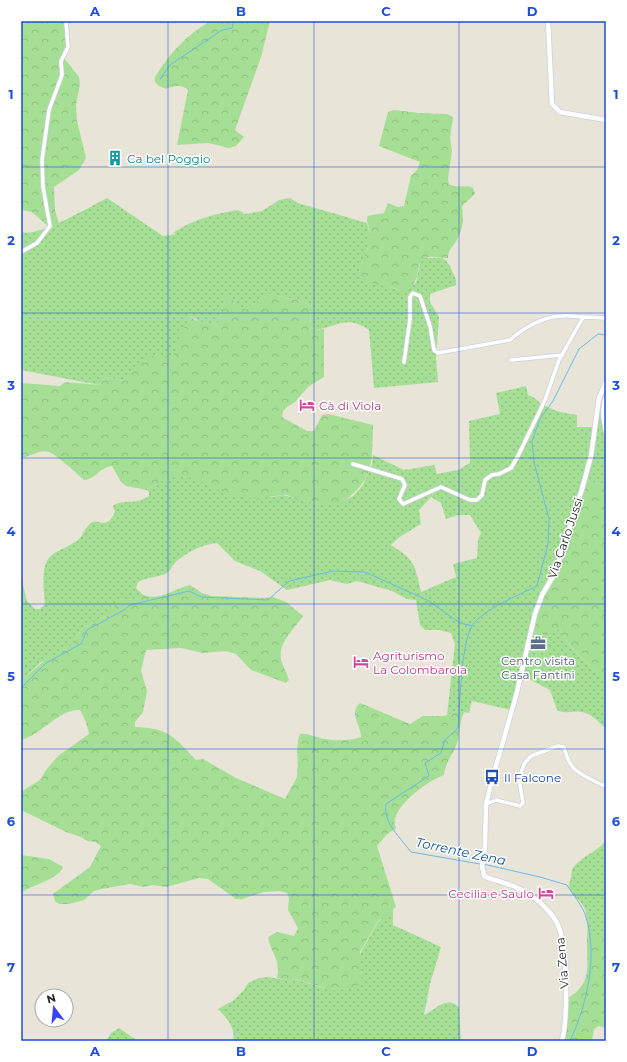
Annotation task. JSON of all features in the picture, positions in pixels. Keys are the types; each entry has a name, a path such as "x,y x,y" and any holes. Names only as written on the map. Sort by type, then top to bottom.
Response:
{"street":[{"path":"21,252 37,243 50,226 43,187 42,160 49,110 62,74 61,61 68,47 66,21"},
{"path":"548,21 552,104 560,112 606,120"},
{"path":"404,362 410,320 410,297 413,293 420,296 430,326 434,350 438,353 510,340 516,334 539,322 555,317 606,318"},
{"path":"353,464 402,479 405,485 399,499 403,504 441,487 470,500 477,500 482,495 485,480 492,475 499,474 511,468 544,400 562,355 584,317"},
{"path":"511,360 562,355"},
{"name":"Via Carlo Jussi","path":"484,856 486,804 516,696 535,614 542,595 555,573 582,489 591,456 599,398 606,382"},
{"path":"606,395 602,406 602,418 606,434"},
{"path":"486,804 496,800 520,806 523,804 520,780 524,764 530,756 558,746 564,747 567,759 572,769 602,785 606,785"},
{"name":"Via Zena","path":"484,856 482,864 484,876 518,888 535,898 544,906 558,924 562,945 566,1008 562,1041"}],"green space":[{"path":"21,21 68,21 70,36 67,53 64,58 79,77 80,84 76,105 77,121 86,158 79,170 54,187 55,210 59,224 51,229 32,212 21,210"},
{"path":"211,21 270,21 261,57 235,130 244,137 236,146 229,148 208,143 177,145 188,90 177,86 166,89 159,86 155,82 155,77 166,60 186,38"},
{"path":"394,110 447,114 453,117 450,138 452,151 448,178 449,184 473,188 475,194 462,206 463,221 461,230 449,252 448,258 426,258 419,265 414,283 409,288 401,291 368,282 359,276 360,267 370,240 367,216 384,213 388,203 398,207 404,206 411,176 417,170 420,162 379,146 388,112"},
{"path":"107,198 163,236 177,234 173,233 188,224 204,218 238,210 245,214 262,211 279,200 290,198 298,203 367,223 370,239 359,271 359,276 398,290 416,283 420,263 424,258 439,258 445,260 455,277 456,285 430,294 430,302 439,317 436,358 438,382 374,388 369,330 355,323 349,322 316,330 311,328 310,306 305,302 269,294 245,309 236,306 234,300 226,297 217,326 201,322 190,316 172,359 124,381 106,377 99,385 21,370 21,232 29,233 64,221"},
{"path":"269,294 305,302 310,306 311,328 316,330 324,329 324,377 308,387 295,402 287,407 283,411 282,417 307,431 314,431 322,415 328,414 373,425 372,451 369,471 359,488 339,505 329,505 284,495 245,498 226,493 195,479 185,477 175,477 162,481 147,490 126,486 121,482 112,466 104,468 92,478 84,480 52,453 46,451 39,452 21,458 21,383 60,386 65,382 99,385 106,377 124,381 146,355 172,359 184,327 190,316 195,320 217,326 226,297 231,296 237,306 245,309"},
{"path":"526,386 528,395 542,404 556,411 577,415 577,427 594,427 598,407 606,411 606,485 585,481 553,631 560,629 574,650 606,681 606,728 586,713 563,712 557,710 550,690 531,680 520,680 511,710 472,701 469,713 458,711 447,715 455,644 451,633 439,630 425,630 420,625 416,600 407,599 392,591 357,581 347,584 330,580 287,590 260,571 235,561 217,543 206,545 191,552 177,561 165,574 138,582 136,588 141,593 134,599 122,600 109,615 81,629 73,645 40,663 21,681 21,576 27,601 35,609 40,609 45,604 43,577 49,558 53,554 78,540 91,523 106,523 109,521 115,512 113,506 121,502 138,501 144,499 149,496 149,492 147,490 167,478 177,476 194,477 209,485 240,497 273,497 283,495 306,501 335,505 353,496 363,485 372,464 373,455 404,470 434,465 437,474 458,470 470,463 469,421 500,414 496,393","holes":["431,497 441,503 446,519 458,515 470,515 481,533 478,540 477,558 453,564 456,577 421,592 413,564 405,555 391,545 398,538 421,524 419,510"]},
{"path":"585,481 606,485 606,682 575,651 564,637 560,629 545,634 532,635 542,595 550,581"},
{"path":"190,585 202,593 212,596 273,597 286,602 303,616 284,642 282,648 281,660 289,680 286,683 251,670 236,654 226,651 203,653 181,648 146,650 141,671 147,691 143,712 135,722 135,727 156,729 170,735 196,760 203,759 236,778 285,799 297,776 298,743 300,734 334,740 348,740 361,737 355,715 355,711 360,703 410,724 423,716 444,716 458,711 464,712 458,740 446,766 444,775 415,792 408,799 398,812 395,820 396,829 388,833 377,846 396,907 378,921 360,952 362,980 353,988 336,991 291,978 284,980 277,978 277,961 268,937 277,932 294,936 298,928 288,910 289,898 287,893 280,891 264,892 242,899 236,899 208,879 199,878 166,887 153,885 144,887 130,884 102,889 94,891 84,900 69,904 59,904 55,901 53,894 90,867 101,846 95,842 87,841 81,837 66,832 23,811 21,809 21,792 40,780 58,756 89,734 86,722 80,710 72,711 57,718 36,733 21,740 21,681 45,660 73,645 81,629 109,615 117,603 122,600 134,599 141,593 152,597 159,596"},
{"path":"606,840 606,938 587,938 588,931 585,910 581,902 570,891 571,876 573,868 576,864 599,848"},
{"path":"21,855 49,859 63,867 56,875 21,893"},
{"path":"393,909 393,925 441,947 430,984 424,1015 445,1003 450,1002 459,1007 461,1041 233,1041 234,1036 232,1028 218,1009 234,1000 244,990 248,983 259,978 269,977 284,980 291,978 324,988 362,973 359,962 360,954 378,922"},
{"path":"587,938 606,938 606,1028 599,1026 594,1029 592,1041 560,1041 567,999 576,993 585,980 587,973"},
{"path":"119,1028 138,1041 106,1041 111,1033"}],"waterway":[{"path":"160,79 170,65 222,30 232,28 234,21"},
{"name":"Torrente Zena","path":"480,864 411,852 393,830 387,817 386,804 429,776 425,763 441,753 445,740 458,728 463,660 465,646 472,626 477,620 493,608 537,586 548,544 549,519 534,462 532,441 540,419 553,401 579,349 598,334 606,335"},
{"path":"21,688 46,663 81,644 87,630 124,610 130,605 189,591 201,597 268,600 289,581 333,571 365,572 427,600 460,623 472,626"},
{"name":"Torrente Zena","path":"483,864 540,877 567,885 583,909 589,932 591,964 586,996 570,1041"}],"place":[{"name":"Ca bel Poggio","path":"115,158"},
{"name":"Cà di Viola","path":"307,405"},
{"name":"Centro visita Casa Fantini","path":"538,643"},
{"name":"Agriturismo La Colombarola","path":"361,662"},
{"name":"Il Falcone","path":"492,777"},
{"name":"Cecilia e Saulo","path":"546,893"}]}
